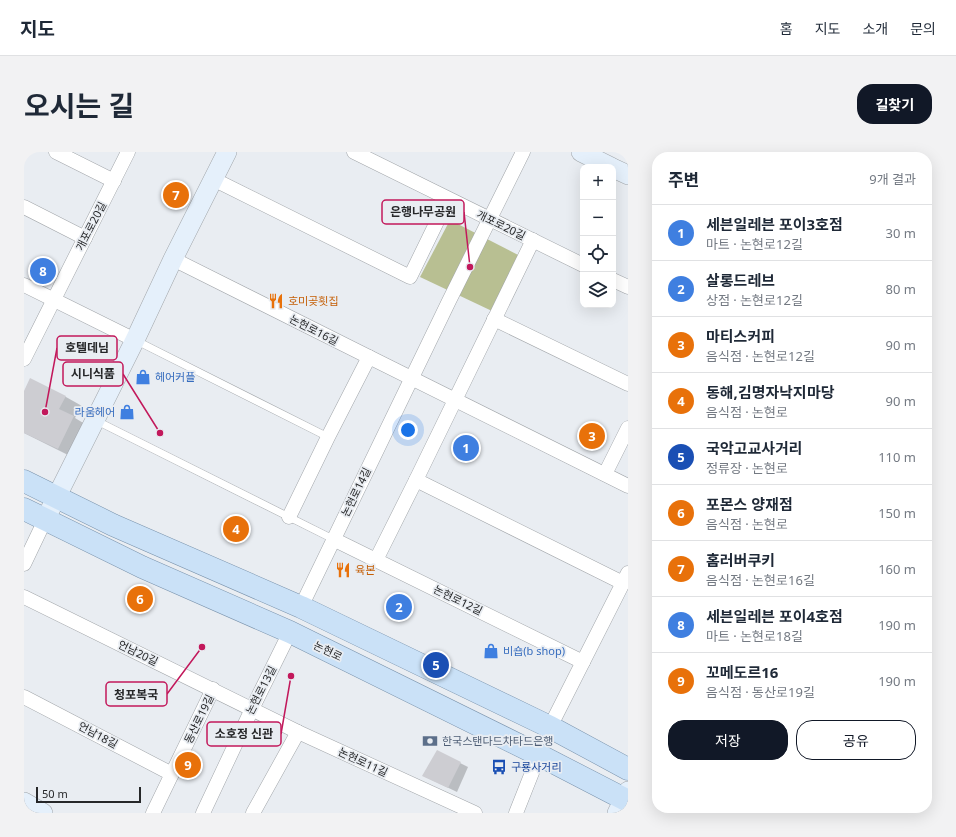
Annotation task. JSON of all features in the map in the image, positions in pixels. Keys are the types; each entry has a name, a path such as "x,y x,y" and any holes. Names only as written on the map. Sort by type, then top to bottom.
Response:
{"main road":[{"path":"24,482 113,525 301,607 550,727 628,769"},
{"name":"논현로","path":"24,509 142,567 290,632 539,755 624,801"}],"street":[{"path":"56,152 114,181"},
{"name":"개포로20길","path":"24,359 128,152"},
{"path":"24,564 227,152"},
{"name":"개포로20길","path":"354,152 580,264"},
{"name":"논현로14길","path":"301,607 523,152"},
{"path":"581,152 606,164"},
{"path":"616,169 628,175"},
{"path":"213,179 410,276 448,199"},
{"path":"24,207 85,238"},
{"path":"376,560 533,240"},
{"name":"논현로16길","path":"173,259 412,378"},
{"path":"616,281 628,287"},
{"path":"24,285 135,340"},
{"path":"494,319 628,384"},
{"path":"289,517 369,357"},
{"path":"412,378 628,486"},
{"path":"605,474 628,428"},
{"path":"416,480 625,578 550,727"},
{"name":"논현로12길","path":"333,539 584,662"},
{"name":"언남20길","path":"24,597 252,709"},
{"name":"논현로13길","path":"203,813 290,632"},
{"name":"동산로19길","path":"153,813 213,689"},
{"name":"언남18길","path":"24,697 172,774"},
{"name":"논현로11길","path":"252,709 298,732 475,813"},
{"path":"257,812 298,732"},
{"path":"516,813 539,755"},
{"path":"24,802 43,813"}],"lane":[{"path":"135,340 328,437"},
{"path":"95,420 333,539"}],"green space":[{"path":"450,220 520,256 492,311 420,277"}],"building":[{"path":"30,378 66,396 59,409 74,416 58,449 24,433 24,391"},
{"path":"437,750 461,762 448,788 422,776"}],"place":[{"name":"홈러버쿠키","path":"176,195"},
{"name":"은행나무공원","path":"470,267"},
{"name":"세븐일레븐 포이4호점","path":"43,271"},
{"name":"호미곶횟집","path":"276,301"},
{"name":"헤어커플","path":"143,377"},
{"name":"호텔데님","path":"45,412"},
{"name":"라움헤어","path":"127,412"},
{"name":"시니식품","path":"160,433"},
{"name":"마티스커피","path":"592,436"},
{"name":"세븐일레븐 포이3호점","path":"466,448"},
{"name":"동해,김명자낙지마당","path":"236,529"},
{"name":"육본","path":"343,570"},
{"name":"포몬스 양재점","path":"140,599"},
{"name":"살롱드레브","path":"399,607"},
{"name":"청포복국","path":"202,647"},
{"name":"비숍(b shop)","path":"491,651"},
{"name":"국악고교사거리","path":"436,665"},
{"name":"소호정 신관","path":"291,676"},
{"name":"한국스탠다드차타드은행","path":"430,741"},
{"name":"꼬메도르16","path":"188,765"},
{"name":"구룡사거리","path":"499,767"}]}
